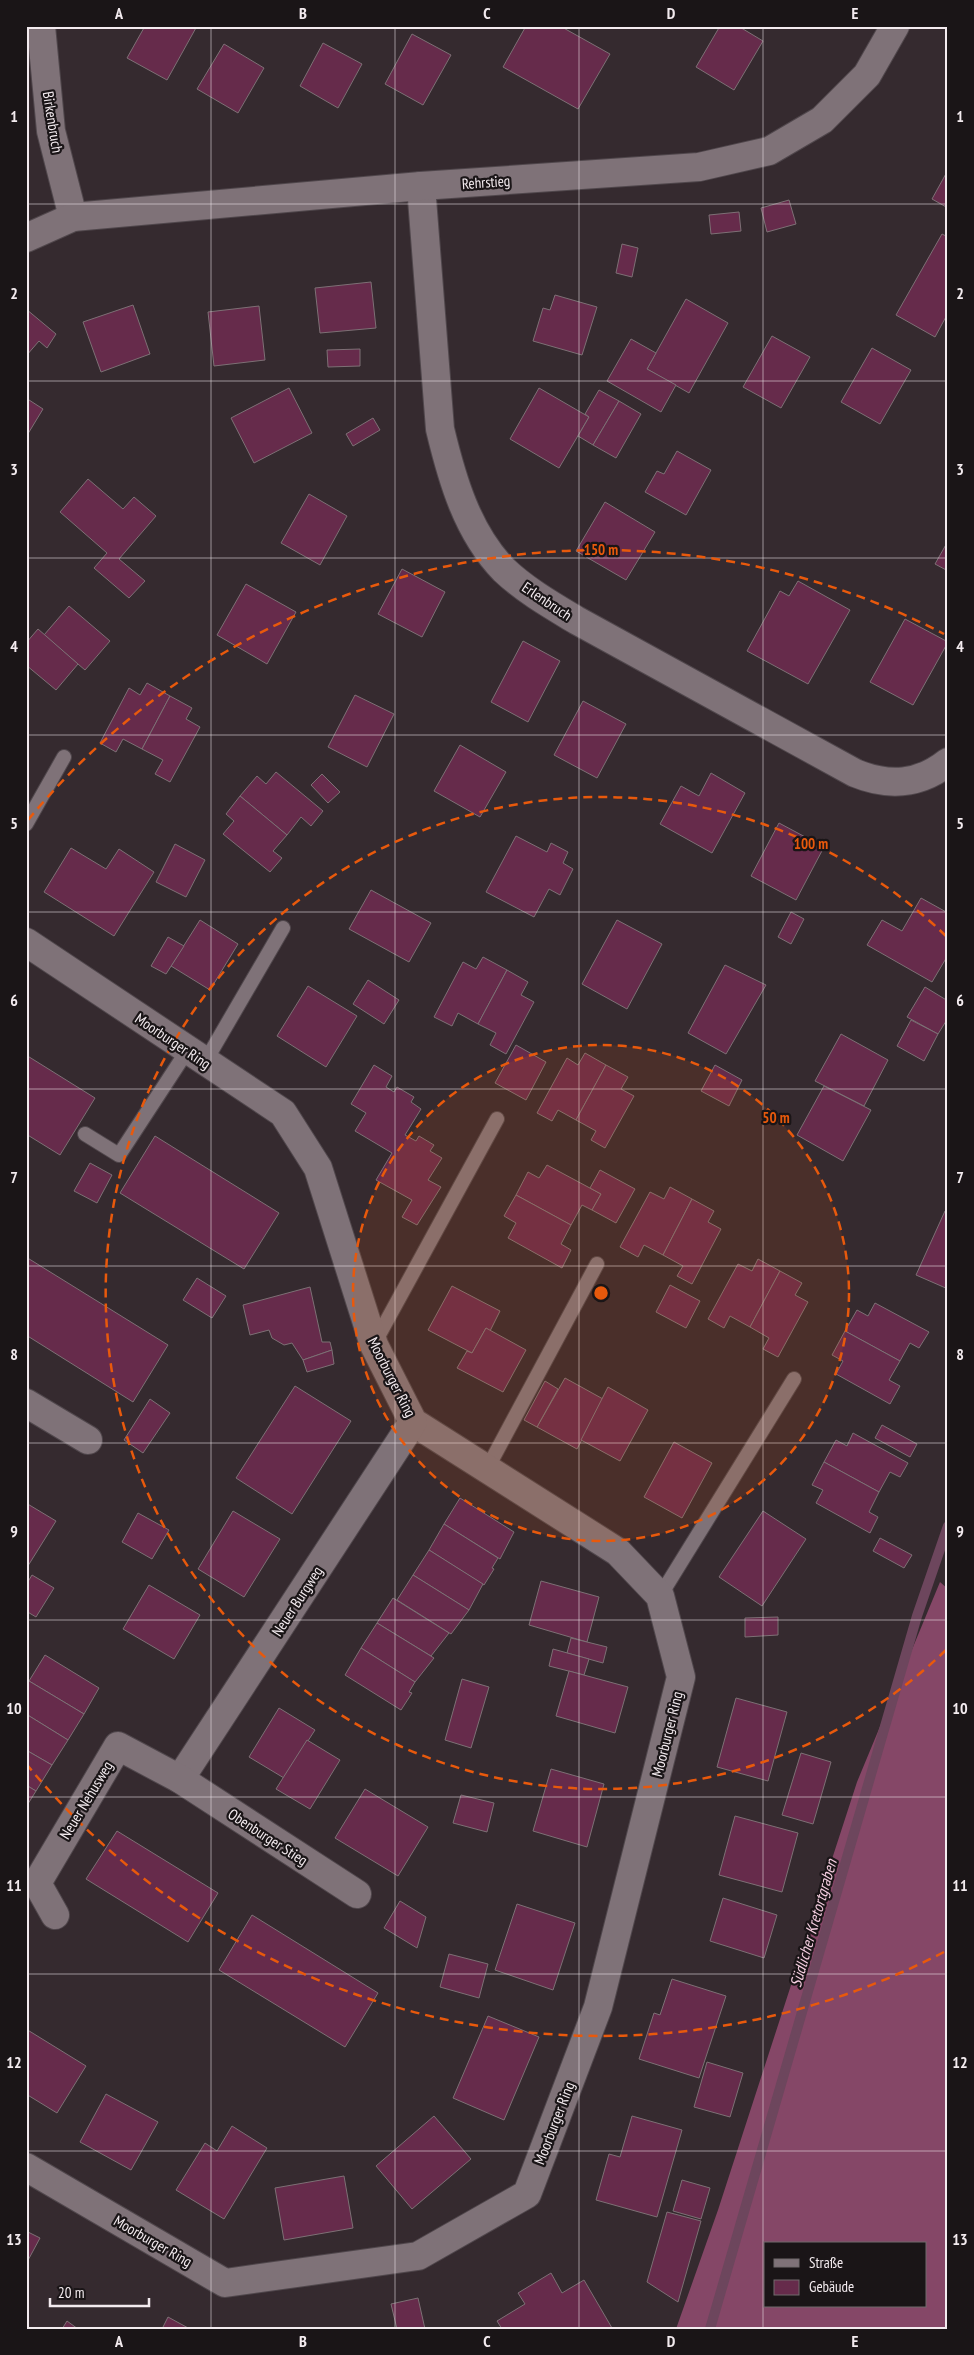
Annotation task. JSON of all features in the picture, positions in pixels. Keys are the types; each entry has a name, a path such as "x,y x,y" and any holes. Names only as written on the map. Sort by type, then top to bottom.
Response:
{"street":[{"name":"Birkenbruch","path":"42,26 51,130 73,217"},
{"name":"Rehrstieg","path":"26,238 73,217 421,186 699,167 769,151 822,120 867,75 895,26"},
{"name":"Erlenbruch","path":"421,186 440,429 451,472 471,523 486,548 503,568 545,602 855,773 883,782 907,782 922,778 948,762"},
{"name":"Moorburger Ring","path":"26,942 196,1057 283,1113 318,1168 374,1345 413,1422 618,1552 660,1596 681,1677 598,2007 527,2194 418,2256 225,2283 26,2167"},
{"path":"26,1403 88,1440"},
{"name":"Neuer Burgweg","path":"180,1780 413,1422"},
{"name":"Neuer Nehusweg","path":"55,1915 37,1884 118,1746 180,1780"},
{"name":"Obenburger Stieg","path":"180,1780 357,1894"}],"lane":[{"path":"26,824 64,757"},
{"path":"84,1134 119,1155 196,1057 283,928"},
{"path":"374,1345 497,1119"},
{"path":"487,1469 598,1264"},
{"path":"660,1596 794,1380"}],"shaded area":[{"path":"940,1582 948,1589 948,2329 676,2329 718,2210 857,1782"}],"building":[{"path":"145,26 197,26 167,80 127,58"},
{"path":"526,26 560,26 610,54 578,109 503,67"},
{"path":"720,26 738,26 763,41 734,90 696,67"},
{"path":"412,34 451,55 423,105 385,84"},
{"path":"323,43 362,64 338,108 300,86"},
{"path":"224,44 264,68 238,113 197,89"},
{"path":"948,170 948,208 932,199"},
{"path":"789,200 796,224 767,232 761,208"},
{"path":"739,212 741,231 711,234 709,215"},
{"path":"942,234 948,237 948,313 935,337 896,315"},
{"path":"622,244 638,248 632,277 616,273"},
{"path":"371,282 376,328 320,333 315,288"},
{"path":"555,295 597,307 582,355 533,341 543,308 550,310"},
{"path":"686,299 728,323 689,393 647,369"},
{"path":"133,305 150,354 101,372 83,322"},
{"path":"259,306 265,360 214,366 208,312"},
{"path":"26,309 56,334 47,348 39,341 26,356"},
{"path":"772,336 810,357 781,408 743,387"},
{"path":"631,339 656,353 647,369 676,385 661,412 607,381"},
{"path":"872,348 911,370 880,424 841,402"},
{"path":"360,349 360,366 328,367 327,350"},
{"path":"289,388 312,433 254,463 231,418"},
{"path":"539,388 589,417 559,468 510,439"},
{"path":"599,390 619,401 593,445 578,436 589,417 585,414"},
{"path":"26,398 43,409 26,437"},
{"path":"619,401 641,414 616,458 593,445"},
{"path":"373,418 380,430 353,446 346,434"},
{"path":"677,451 711,470 686,515 645,492 657,471 664,474"},
{"path":"88,479 123,509 134,497 156,516 119,559 145,581 129,598 94,568 107,553 60,512"},
{"path":"309,494 347,516 320,565 281,543"},
{"path":"605,502 655,532 626,580 576,551"},
{"path":"948,541 948,571 935,564"},
{"path":"402,569 445,592 422,637 378,614"},
{"path":"798,581 850,610 808,684 747,651 780,591 789,596"},
{"path":"246,584 296,612 267,664 217,635"},
{"path":"69,606 110,641 85,670 44,635"},
{"path":"905,619 948,642 913,705 870,682"},
{"path":"38,629 78,664 56,690 26,665 26,643"},
{"path":"523,641 560,661 528,722 491,702"},
{"path":"147,683 170,696 142,749 123,739 116,752 100,743 129,688 140,695"},
{"path":"355,695 394,714 367,767 328,747"},
{"path":"170,696 192,708 186,719 200,727 170,782 155,774 163,760 142,749"},
{"path":"583,701 626,724 597,778 554,755"},
{"path":"460,745 506,772 480,817 434,791"},
{"path":"276,772 323,811 311,826 301,817 287,835 240,796 257,776 266,784"},
{"path":"711,773 745,793 712,853 660,824 681,786 699,796"},
{"path":"322,774 340,792 328,803 311,785"},
{"path":"240,796 287,835 273,851 282,858 270,872 223,834 234,821 226,814"},
{"path":"779,823 824,847 796,900 751,876"},
{"path":"516,836 547,852 551,843 568,852 563,863 573,869 560,895 549,889 534,917 486,892"},
{"path":"175,844 205,860 186,897 156,882"},
{"path":"71,848 106,869 119,849 154,872 114,936 44,892"},
{"path":"371,890 431,923 409,962 349,929"},
{"path":"921,898 948,913 948,955 932,982 867,945 882,920 902,931"},
{"path":"791,912 804,919 791,944 778,937"},
{"path":"200,920 238,944 210,990 171,966"},
{"path":"617,920 662,944 627,1009 582,984"},
{"path":"168,937 184,946 166,974 151,966"},
{"path":"483,957 507,970 478,1024 458,1013 452,1026 434,1017 463,962 476,969"},
{"path":"725,965 766,985 726,1054 688,1033"},
{"path":"507,970 528,982 521,995 534,1002 506,1054 490,1045 496,1033 478,1024"},
{"path":"368,980 399,1000 384,1024 353,1004"},
{"path":"308,986 357,1016 326,1067 277,1036"},
{"path":"925,987 948,1001 948,1018 938,1034 907,1017"},
{"path":"911,1020 938,1034 924,1061 897,1046"},
{"path":"841,1034 888,1060 864,1106 815,1081"},
{"path":"516,1045 546,1062 526,1100 495,1083"},
{"path":"585,1053 606,1065 576,1120 558,1110 552,1121 537,1113 567,1058 578,1065"},
{"path":"26,1055 95,1098 60,1155 26,1134"},
{"path":"374,1065 392,1076 386,1087 394,1092 397,1087 414,1097 411,1102 421,1109 405,1135 416,1141 419,1136 434,1145 430,1151 442,1158 428,1180 441,1187 417,1225 402,1217 412,1200 376,1180 392,1153 355,1131 366,1113 351,1104"},
{"path":"606,1065 628,1077 621,1089 634,1096 605,1148 591,1140 596,1131 576,1120"},
{"path":"715,1065 742,1080 729,1106 701,1091"},
{"path":"824,1086 871,1110 843,1161 797,1135"},
{"path":"155,1136 279,1213 244,1269 120,1193"},
{"path":"90,1163 112,1175 97,1203 74,1191"},
{"path":"547,1165 601,1194 592,1210 582,1205 571,1225 516,1195 528,1172 539,1178"},
{"path":"600,1170 635,1189 616,1223 592,1210 601,1194 590,1188"},
{"path":"670,1187 692,1199 663,1255 644,1245 638,1257 620,1247 650,1192 664,1199"},
{"path":"516,1195 571,1225 561,1244 571,1250 562,1268 508,1238 516,1223 504,1216"},
{"path":"692,1199 714,1211 708,1222 721,1229 692,1284 677,1276 683,1266 663,1255"},
{"path":"945,1211 948,1212 948,1289 916,1275"},
{"path":"26,1257 168,1345 133,1402 26,1335"},
{"path":"758,1259 780,1271 750,1327 730,1316 724,1328 708,1319 738,1264 752,1271"},
{"path":"780,1271 802,1283 795,1295 808,1302 778,1357 763,1349 769,1338 750,1327"},
{"path":"197,1278 226,1296 212,1318 183,1300"},
{"path":"670,1285 700,1301 686,1328 656,1312"},
{"path":"452,1286 500,1311 490,1331 486,1328 472,1353 428,1330"},
{"path":"310,1287 322,1342 330,1342 332,1350 303,1360 292,1343 284,1345 272,1338 269,1330 250,1335 243,1305"},
{"path":"875,1303 929,1332 919,1348 910,1343 900,1361 845,1331 857,1310 868,1316"},
{"path":"486,1328 526,1350 503,1392 457,1368 467,1351 472,1353"},
{"path":"845,1331 900,1361 889,1380 900,1386 890,1404 836,1374 843,1361 832,1355"},
{"path":"332,1350 334,1364 307,1372 303,1360"},
{"path":"565,1378 603,1399 577,1449 537,1427"},
{"path":"545,1381 558,1389 537,1427 524,1420"},
{"path":"295,1386 351,1421 292,1514 236,1478"},
{"path":"608,1387 648,1410 620,1461 581,1440"},
{"path":"150,1399 170,1413 143,1453 124,1440"},
{"path":"882,1425 917,1444 910,1457 875,1438"},
{"path":"853,1433 908,1463 900,1477 890,1472 879,1492 824,1462 836,1440 847,1446"},
{"path":"674,1442 712,1463 682,1518 644,1497"},
{"path":"824,1462 879,1492 869,1512 878,1517 870,1533 816,1503 823,1490 812,1485"},
{"path":"460,1498 514,1532 500,1559 444,1524"},
{"path":"26,1503 56,1521 26,1569"},
{"path":"233,1511 280,1539 244,1597 198,1569"},
{"path":"763,1511 806,1539 762,1606 719,1577"},
{"path":"138,1513 169,1530 152,1559 122,1542"},
{"path":"444,1524 498,1558 492,1568 494,1569 484,1585 429,1550"},
{"path":"880,1538 912,1555 904,1568 873,1551"},
{"path":"429,1550 483,1584 469,1610 413,1575"},
{"path":"32,1575 54,1588 36,1617 26,1611 26,1585"},
{"path":"413,1575 469,1610 451,1634 397,1600"},
{"path":"541,1581 599,1597 587,1642 529,1625"},
{"path":"149,1585 200,1615 174,1659 123,1629"},
{"path":"393,1598 449,1633 431,1656 377,1623"},
{"path":"778,1617 778,1635 745,1637 745,1618"},
{"path":"377,1623 434,1658 415,1682 361,1648"},
{"path":"571,1638 607,1647 603,1663 567,1653"},
{"path":"361,1648 415,1682 409,1692 412,1693 401,1710 345,1675"},
{"path":"553,1649 589,1659 584,1675 549,1666"},
{"path":"45,1655 99,1688 84,1714 29,1681"},
{"path":"569,1671 628,1687 615,1733 556,1716"},
{"path":"462,1679 489,1687 471,1748 445,1740"},
{"path":"29,1681 84,1714 68,1740 26,1714 26,1685"},
{"path":"736,1698 787,1712 768,1781 717,1767"},
{"path":"279,1708 315,1730 284,1778 249,1757"},
{"path":"26,1714 68,1740 52,1765 26,1750"},
{"path":"307,1740 340,1760 310,1809 276,1789"},
{"path":"26,1750 52,1765 36,1791 26,1785"},
{"path":"801,1753 831,1762 813,1824 782,1815"},
{"path":"551,1769 604,1784 587,1847 533,1831"},
{"path":"26,1785 36,1791 26,1807"},
{"path":"365,1789 428,1827 398,1876 335,1838"},
{"path":"461,1795 494,1803 487,1832 453,1823"},
{"path":"735,1816 798,1833 782,1892 719,1875"},
{"path":"117,1831 218,1893 188,1942 86,1879"},
{"path":"723,1898 777,1915 764,1958 710,1941"},
{"path":"400,1901 426,1917 417,1948 384,1928"},
{"path":"517,1904 575,1923 553,1990 495,1970"},
{"path":"252,1915 378,1993 345,2047 219,1970"},
{"path":"449,1954 488,1964 479,1998 440,1987"},
{"path":"672,1979 726,1996 699,2078 639,2059 654,2013 660,2015"},
{"path":"488,2016 539,2037 504,2120 453,2098"},
{"path":"26,2029 86,2066 57,2113 26,2094"},
{"path":"707,2062 743,2073 730,2117 694,2107"},
{"path":"106,2094 158,2122 131,2170 80,2142"},
{"path":"434,2116 471,2159 412,2209 376,2166"},
{"path":"632,2116 682,2130 657,2217 596,2200 609,2154 620,2157"},
{"path":"232,2126 267,2148 224,2219 176,2190 205,2143 217,2151"},
{"path":"344,2176 353,2228 284,2240 275,2188"},
{"path":"682,2180 710,2188 701,2219 673,2211"},
{"path":"667,2212 701,2221 678,2302 647,2282"},
{"path":"26,2231 40,2238 26,2264"},
{"path":"551,2273 562,2293 584,2280 612,2328 502,2329 497,2321 525,2304 518,2293"},
{"path":"418,2298 425,2329 397,2329 391,2304"},
{"path":"168,2317 190,2329 162,2329"},
{"path":"67,2321 78,2329 62,2329"}],"waterway":[{"name":"Südlicher Kretortgraben","path":"710,2329 917,1616 948,1526"}]}
